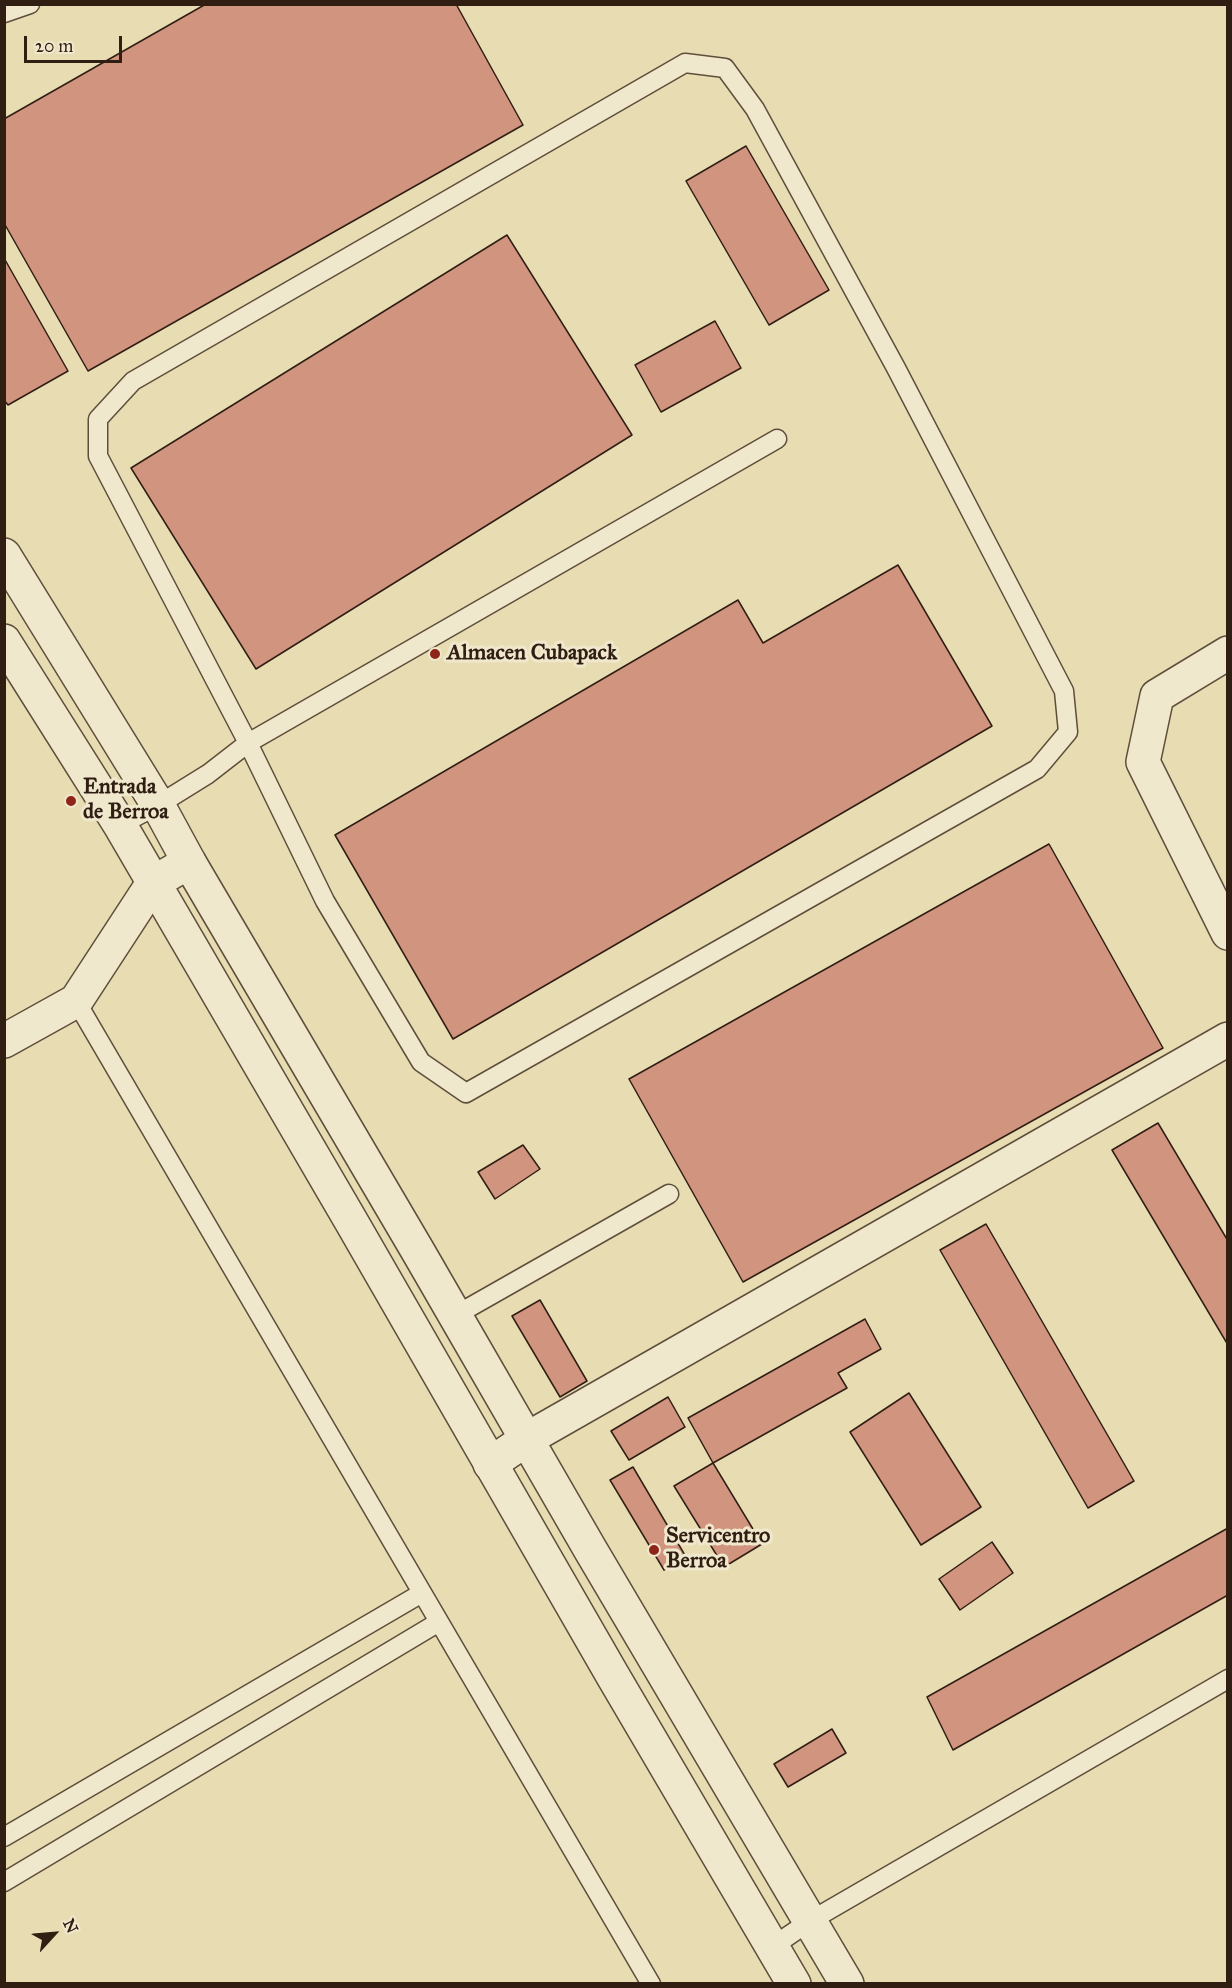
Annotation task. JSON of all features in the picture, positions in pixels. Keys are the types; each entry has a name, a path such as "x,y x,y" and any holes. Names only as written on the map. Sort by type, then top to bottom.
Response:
{"street":[{"path":"4,555 158,805 189,862 847,1983"},
{"path":"4,641 120,825 794,1983"},
{"path":"1227,653 1157,696 1143,762 1227,933"},
{"path":"4,1041 76,1001 153,883 189,862"},
{"path":"490,1464 527,1439 1227,1039"},
{"path":"608,1667 647,1645"}],"lane":[{"path":"4,14 30,4"},
{"path":"685,63 725,68 755,109 812,212 897,368 1054,670 1064,692 1068,732 1037,769 466,1094 421,1062 325,901 248,743 98,456 98,419 134,381 685,63"},
{"path":"120,825 208,774 248,743 777,439"},
{"path":"76,1001 651,1983"},
{"path":"456,1316 669,1194"},
{"path":"4,1837 422,1593"},
{"path":"4,1882 439,1622"},
{"path":"772,1947 810,1921 1227,1679"}],"building":[{"path":"206,4 456,4 523,125 88,371 4,223 4,119"},
{"path":"746,146 829,290 769,325 686,181"},
{"path":"507,235 632,435 256,669 131,468"},
{"path":"4,258 68,371 8,405 4,400"},
{"path":"715,321 741,368 661,412 635,365"},
{"path":"898,565 992,726 453,1039 335,835 738,600 763,643"},
{"path":"1049,844 1163,1048 743,1282 629,1079"},
{"path":"1158,1123 1228,1241 1228,1345 1112,1150"},
{"path":"523,1145 540,1169 495,1199 478,1172"},
{"path":"986,1224 1134,1481 1088,1508 940,1250"},
{"path":"540,1300 587,1381 560,1397 512,1316"},
{"path":"865,1319 881,1349 838,1373 847,1388 713,1463 688,1418"},
{"path":"909,1393 981,1507 921,1545 850,1432"},
{"path":"668,1397 685,1427 629,1460 611,1431"},
{"path":"713,1463 762,1544 724,1567 674,1486"},
{"path":"633,1467 686,1557 664,1570 610,1480"},
{"path":"1228,1528 1228,1595 953,1750 927,1697"},
{"path":"992,1542 1013,1573 960,1610 939,1579"},
{"path":"832,1729 846,1753 788,1787 774,1764"}],"place":[{"name":"Almacen Cubapack","path":"435,654"},
{"name":"Entrada de Berroa","path":"71,801"},
{"name":"Servicentro Berroa","path":"654,1550"}]}
